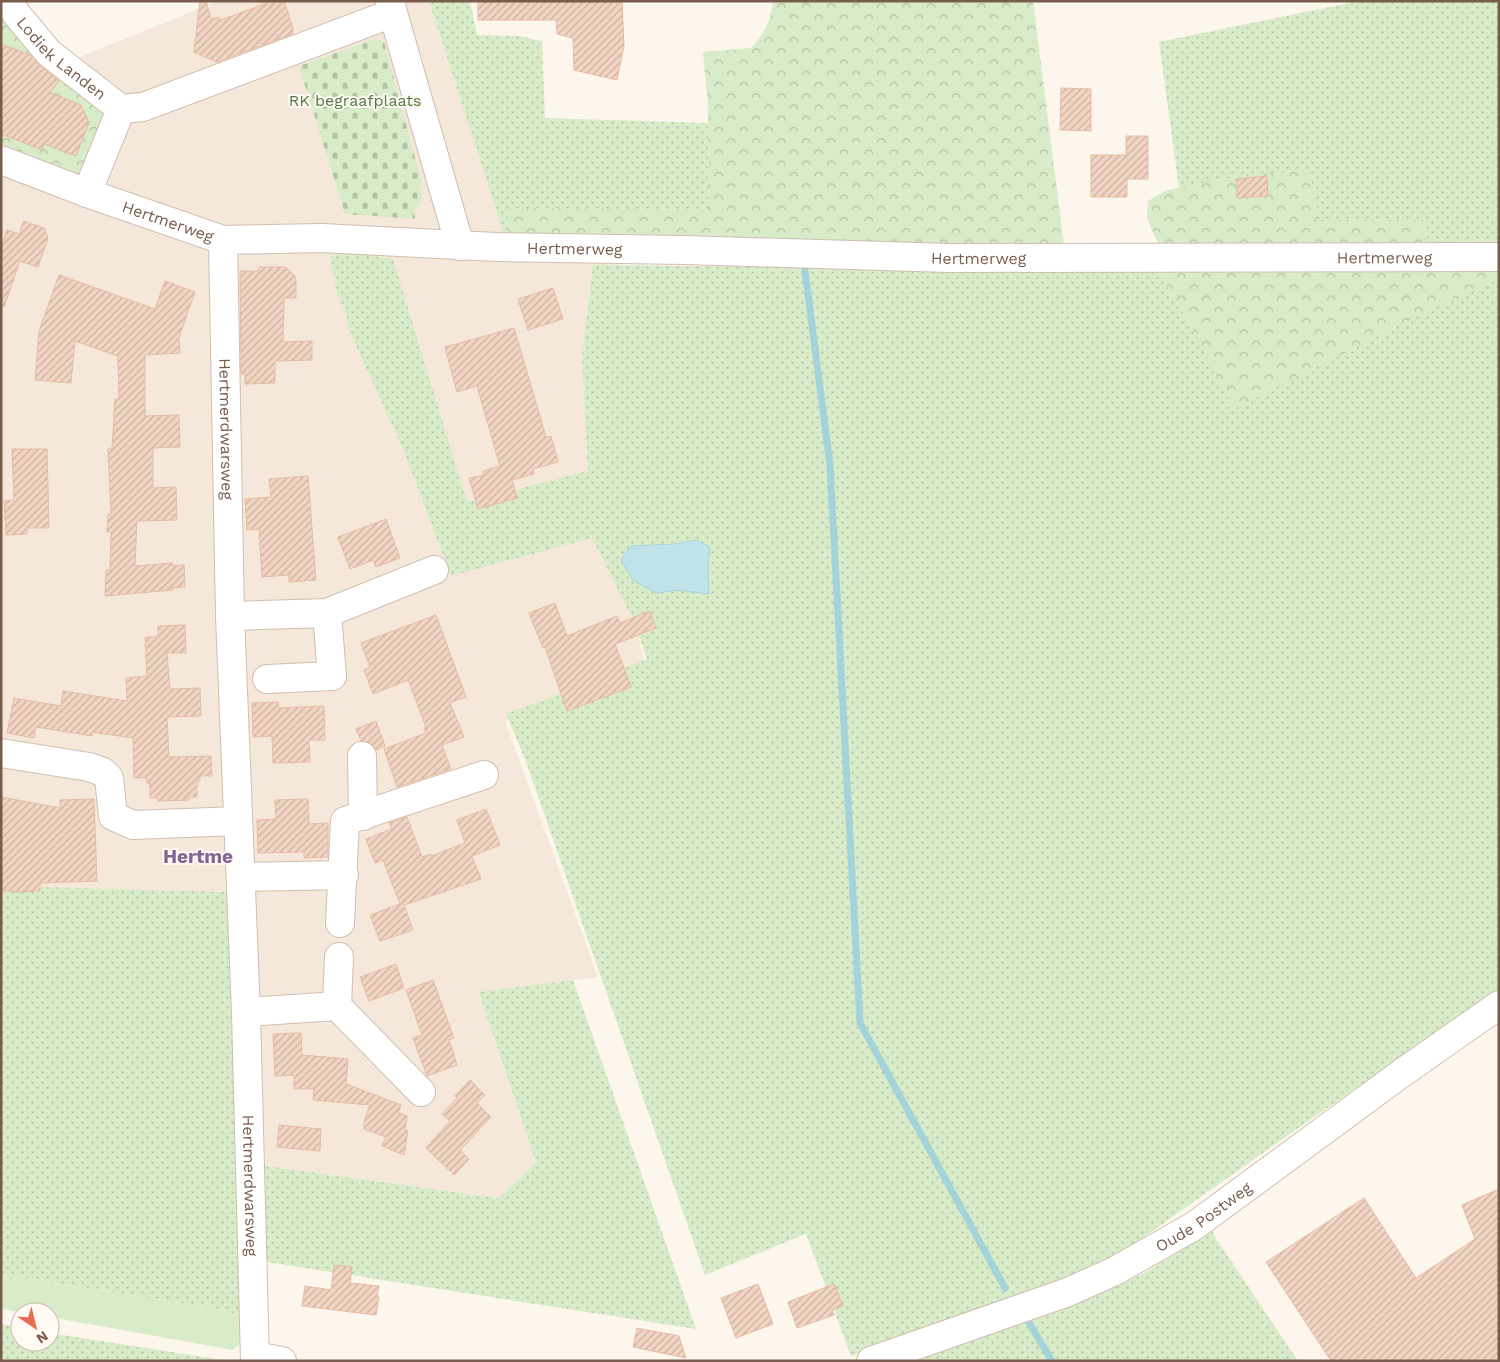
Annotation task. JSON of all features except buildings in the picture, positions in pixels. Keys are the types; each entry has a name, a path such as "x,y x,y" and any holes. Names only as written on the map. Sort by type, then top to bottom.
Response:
{"street":[{"name":"Lodiek Landen","path":"8,1 49,53 121,109"},
{"path":"87,193 121,109 143,108 391,7 460,246"},
{"name":"Hertmerweg","path":"1,160 87,193 224,240 322,238 460,246 949,258 1499,257"},
{"name":"Hertmerdwarsweg","path":"224,240 230,616 246,1012 255,1358"},
{"path":"230,616 327,613 434,570"},
{"path":"267,679 332,676 327,613"},
{"path":"1,754 89,767 103,772 109,778 113,816 133,825 238,822"},
{"path":"362,756 363,816"},
{"path":"340,923 344,875 345,821 484,775"},
{"path":"241,877 344,875"},
{"path":"339,957 337,1006 421,1092"},
{"name":"Oude Postweg","path":"871,1361 1068,1292 1115,1271 1194,1226 1402,1073 1499,1005"},
{"path":"246,1012 337,1006"},
{"path":"255,1358 282,1361"}],"shaded area":[{"path":"218,1 432,1 621,254 590,420 646,670 505,721 598,977 480,992 536,1162 498,1198 259,1165 1,893 1,5 72,60"}],"green space":[{"path":"1,1 108,112 80,183 1,153"},
{"path":"429,1 470,1 477,35 519,36 542,41 545,118 708,123 709,210 511,208 504,234"},
{"path":"773,1 1033,1 1064,246 504,234 510,208 709,210 708,105 703,52 751,48 760,38 766,27 771,15"},
{"path":"1359,1 1499,1 1499,244 1428,245 1424,220 1320,220 1248,174 1179,188 1159,42"},
{"name":"RK begraafplaats","path":"375,39 384,41 422,184 419,184 423,199 420,200 420,204 413,212 414,219 345,214 299,66"},
{"path":"1309,171 1320,220 1424,220 1428,245 1159,246 1147,218 1148,201 1167,190 1248,174"},
{"path":"346,252 393,259 467,502 588,471 582,357 593,265 1158,271 1195,333 1457,296 1499,279 1499,989 1134,1244 1075,1278 1013,1297 851,1356 806,1234 705,1275 526,762 506,713 534,704 647,659 631,615 592,538 451,576 403,449 349,330 346,313 337,293 330,256","holes":["696,540 710,547 708,565 709,594 676,590 656,593 657,545"]},
{"path":"1499,265 1499,279 1457,296 1234,409 1195,333 1158,271"},
{"path":"1,886 227,892 242,1315 205,1307 1,1274"},
{"path":"573,980 696,1329 260,1261 259,1165 498,1198 536,1162 479,992"},
{"path":"1213,1231 1213,1234 1298,1361 894,1361 1024,1317 1085,1300 1144,1273"},
{"path":"1,1274 205,1307 242,1315 245,1340 233,1350 60,1319 60,1302 10,1302 10,1310 1,1309"},
{"path":"1,1324 10,1325 10,1352 60,1352 60,1335 229,1361 1,1361"}],"water":[{"path":"696,540 710,547 708,565 709,594 676,590 656,593 633,580 621,560 631,546 674,544"}],"waterway":[{"path":"805,271 830,465 860,1023 1005,1288"},
{"path":"1026,1318 1052,1361"}],"district":[{"name":"Hertme","path":"198,856"}]}
